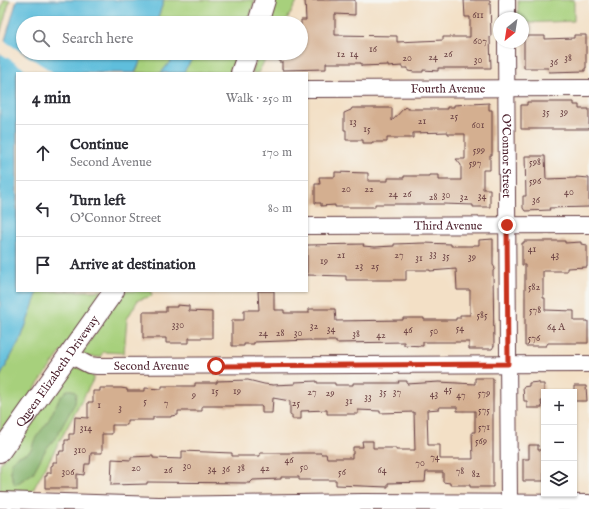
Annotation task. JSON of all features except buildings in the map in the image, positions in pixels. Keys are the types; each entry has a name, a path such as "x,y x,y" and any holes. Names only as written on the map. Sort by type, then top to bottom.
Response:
{"main road":[{"path":"260,16 265,0"},
{"path":"241,72 246,60"},
{"name":"Queen Elizabeth Driveway","path":"0,452 113,292"}],"street":[{"path":"507,0 507,12"},
{"name":"O'Connor Street","path":"506,48 509,506"},
{"name":"Fourth Avenue","path":"308,89 589,88"},
{"name":"Third Avenue","path":"308,226 589,225"},
{"name":"Second Avenue","path":"70,355 89,365 158,370 589,364"},
{"path":"0,500 158,505 363,502 509,506 589,503"}],"green space":[{"path":"4,0 10,0 0,34 0,13"},
{"path":"164,0 255,0 250,16 158,16"},
{"path":"276,0 298,0 289,16 271,16"},
{"path":"518,0 574,0 574,21 529,23 529,12 518,12"},
{"path":"141,60 235,60 230,72 135,72"},
{"path":"257,60 265,60 259,72 252,72"},
{"path":"38,292 104,292 0,437 0,377 22,336"},
{"path":"122,292 151,292 152,296 138,300 127,319 124,353 103,352 100,357 88,357 83,354 83,351"},
{"path":"76,367 90,373 94,378 33,490 31,492 0,492 0,464 71,369"},
{"path":"67,390 73,390 76,393 75,403 56,437 46,449 33,473 15,485 11,470 13,461 17,457 31,450 35,439 47,423 56,404"}],"water":[{"path":"17,0 164,0 158,16 16,16 16,60 141,60 135,72 16,72 16,292 38,292 22,336 0,377 0,57"},
{"path":"171,60 191,60 184,72 162,72"}],"pier":[{"path":"3,40 16,48 16,60 34,60 52,72 29,72 0,53"}],"route":[{"path":"216,366 508,364 507,225"}]}
